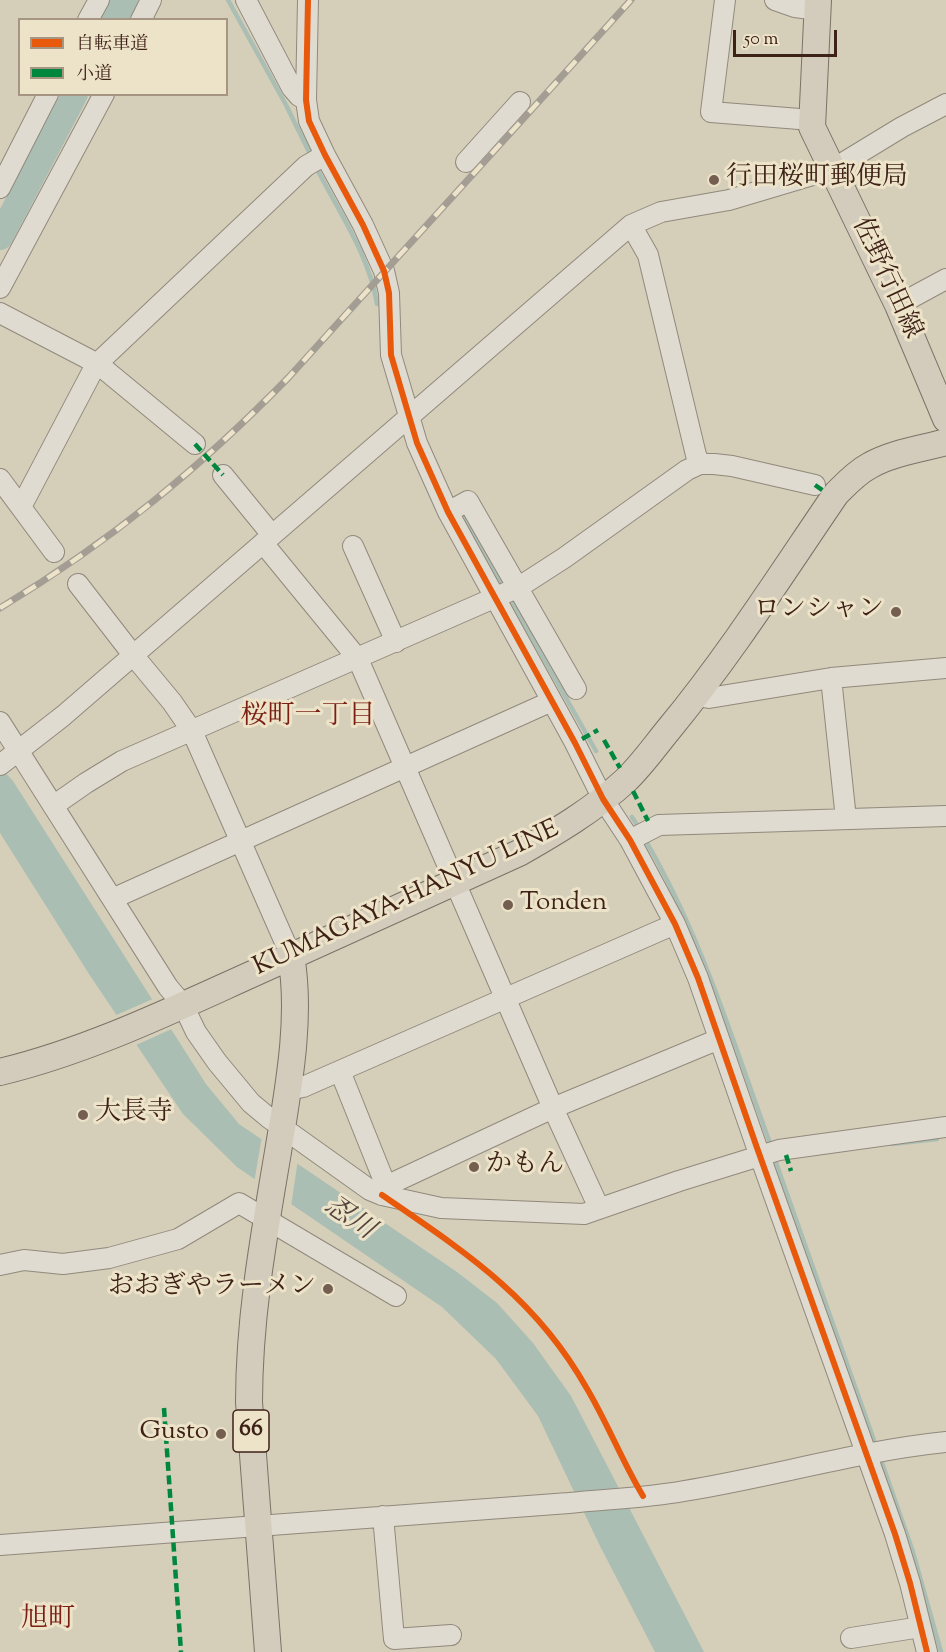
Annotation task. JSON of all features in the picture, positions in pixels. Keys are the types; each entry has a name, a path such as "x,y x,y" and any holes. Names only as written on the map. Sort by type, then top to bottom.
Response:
{"main road":[{"name":"佐野行田線","path":"818,5 812,127 898,305 946,419"},
{"name":"KUMAGAYA-HANYU LINE","path":"0,1072 58,1056 178,1007 455,882 550,835 603,799 627,779 697,696 836,494 850,480 868,466 946,442"},
{"name":"66","path":"268,1652 249,1402 249,1370 256,1284 288,1090 295,1004 291,956"}],"street":[{"path":"89,18 99,0"},
{"path":"142,18 151,0"},
{"path":"246,0 292,88 306,100"},
{"path":"308,0 306,100 316,161 363,225 384,271 389,293 391,355 408,417 425,462 448,512 576,689"},
{"path":"725,0 711,112 812,120"},
{"path":"775,0 795,7 818,5"},
{"path":"0,188 47,96"},
{"path":"0,288 103,96"},
{"path":"466,162 520,102"},
{"path":"11,757 133,655 631,225 661,212 729,200 833,169 902,127 946,104"},
{"path":"21,507 98,364 316,161"},
{"path":"631,225 648,255 693,444 700,464"},
{"path":"898,305 946,279"},
{"path":"0,314 98,364 195,444"},
{"path":"53,806 108,768 507,592 564,558 687,470 700,464 732,466 815,485"},
{"path":"223,475 267,539 358,659 553,1108 599,1208"},
{"path":"0,479 54,552"},
{"path":"353,546 396,642"},
{"path":"78,584 172,702 192,731 291,956"},
{"path":"507,592 552,701 603,799 638,835 698,978 719,1039 768,1153 874,1453 927,1652"},
{"path":"697,696 709,698 831,678 946,668"},
{"path":"831,678 846,819"},
{"path":"112,899 552,701"},
{"path":"0,722 11,757 53,806 168,987 178,1007 211,1054 251,1103 281,1130 333,1164 384,1191 441,1208 584,1214 768,1153 946,1127"},
{"path":"638,835 658,825 946,816"},
{"path":"288,1090 303,1087 675,924"},
{"path":"384,1191 553,1108 719,1039"},
{"path":"340,1071 384,1191"},
{"path":"0,1265 24,1260 63,1264 109,1258 178,1239 238,1203 267,1214 396,1296"},
{"path":"0,1545 635,1497 683,1491 874,1453 946,1442"},
{"path":"383,1516 394,1639 451,1635"},
{"path":"851,1638 921,1627"}],"water":[{"name":"忍川","path":"0,767 13,781 206,1084 239,1124 457,1272 497,1303 533,1343 571,1396 704,1652 655,1652 600,1546 538,1416 496,1359 442,1307 237,1167 183,1114 89,974 0,833"}],"pier":[{"path":"155,998 174,1028 134,1046 114,1016"},
{"path":"262,1136 298,1159 291,1207 254,1183"}],"waterway":[{"path":"115,18 125,0"},
{"path":"228,0 286,105 311,156"},
{"path":"0,237 74,96"},
{"path":"316,167 360,250 377,304"},
{"path":"463,517 504,587"},
{"path":"509,597 596,751"},
{"path":"632,817 639,828"},
{"path":"644,838 683,912 699,950 771,1146"},
{"path":"892,1144 937,1139"},
{"path":"774,1157 876,1446"},
{"path":"880,1457 913,1552 941,1652"}],"railway":[{"path":"0,608 41,583 116,530 187,473 255,411 289,377 631,0"}],"marked path":[{"path":"195,444 223,475"},
{"path":"815,485 825,492"},
{"path":"582,739 598,730"},
{"path":"604,740 620,768"},
{"path":"633,791 648,821"},
{"path":"786,1155 791,1171"},
{"path":"164,1408 181,1652"}],"cycle path":[{"path":"308,0 306,100 309,121 384,271 389,293 391,355 417,443 448,512 575,743 603,799 630,840 675,924 698,978 895,1534 927,1652"},
{"path":"382,1195 470,1257 521,1302 544,1327 566,1355 586,1387 643,1496"}],"place":[{"name":"行田桜町郵便局","path":"714,180"},
{"name":"ロンシャン","path":"896,612"},
{"name":"Tonden","path":"508,905"},
{"name":"大長寺","path":"83,1115"},
{"name":"かもん","path":"474,1167"},
{"name":"おおぎやラーメン","path":"328,1289"},
{"name":"Gusto","path":"221,1434"}],"district":[{"name":"桜町一丁目","path":"308,718"},
{"name":"旭町","path":"48,1621"}]}
